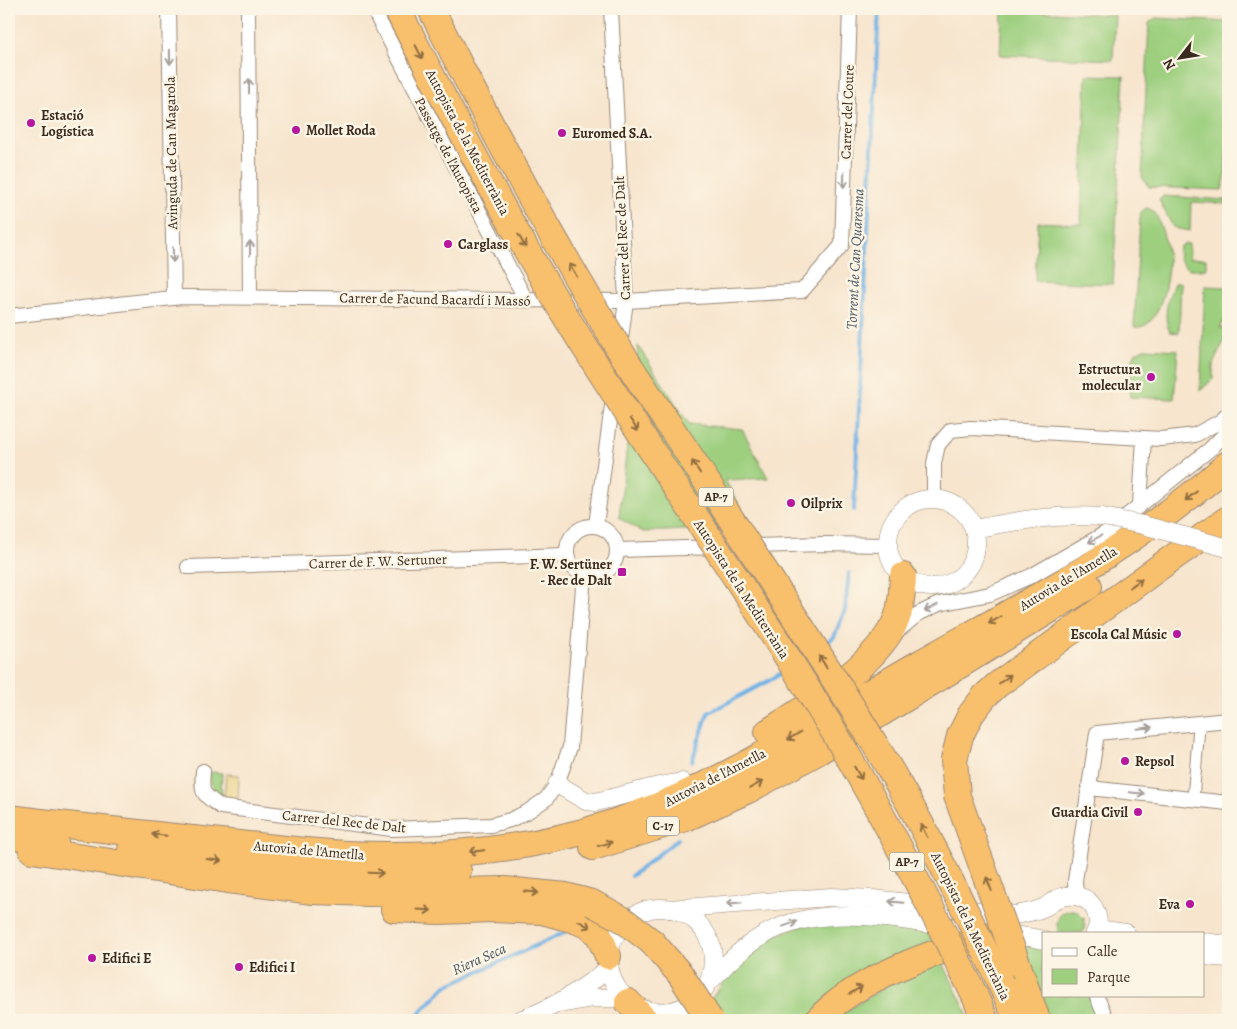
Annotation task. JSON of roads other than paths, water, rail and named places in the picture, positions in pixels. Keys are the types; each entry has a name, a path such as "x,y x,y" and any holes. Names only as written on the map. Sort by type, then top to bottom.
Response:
{"highway":[{"name":"Autopista de la Mediterrània","path":"397,9 492,190 562,310 833,731 894,835 938,918 977,1008 985,1020"},
{"name":"Autopista de la Mediterrània","path":"431,9 517,174 613,339 873,740 937,855 1017,1020"},
{"name":"Autovia de l'Ametlla","path":"9,818 69,826 343,854 397,856 445,854 526,845 589,830 637,814 700,788 730,772 1086,568 1159,521 1228,464"},
{"name":"Autovia de l'Ametlla","path":"9,836 238,863 346,872 397,874 449,872 528,862 564,855 612,842 686,818 748,790 819,751 1119,567 1166,536 1228,487"},
{"path":"1037,1020 957,796 954,760 960,736 971,714 984,696 997,684 1228,519"},
{"path":"526,845 632,805 682,782 744,747 794,715 842,680 879,647 890,632 900,610 902,576"},
{"path":"9,847 314,891 369,893 515,890 566,896 592,903 622,919 652,942 680,974 710,1020"},
{"path":"273,886 319,900 382,908 439,911 493,909 542,911 589,926 599,935 608,962"},
{"path":"818,1020 842,999 872,980 936,953 995,934"}],"street":[{"name":"Avinguda de Can Magarola","path":"169,9 174,297"},
{"path":"248,9 250,297"},
{"name":"Passatge de l'Autopista","path":"373,9 526,300"},
{"name":"Carrer del Rec de Dalt","path":"596,525 626,301 611,9"},
{"name":"Carrer del Coure","path":"842,245 850,9"},
{"name":"Carrer de Facund Bacardí i Massó","path":"9,316 174,297 626,301 802,291 842,245"},
{"path":"934,499 934,463 938,445 951,430 970,428 1161,439 1195,435 1221,421 1228,414"},
{"path":"879,647 918,614 939,604 990,594 1031,576 1104,534 1210,449 1228,431"},
{"path":"1140,505 1144,438"},
{"path":"934,499 951,503 965,514 974,529 975,555 970,567 951,584 926,587 913,583 902,576 890,557 888,546 889,531 896,518 906,507 919,501 934,499"},
{"path":"974,529 1039,517 1103,517 1143,525 1228,548"},
{"path":"596,525 611,534 618,550 616,562 608,571 596,576 584,575 576,571 570,564 567,555 568,543 574,532 584,526 596,525"},
{"path":"618,550 835,544 888,546"},
{"name":"Carrer de F. W. Sertuner","path":"188,566 567,555"},
{"name":"Carrer del Rec de Dalt","path":"204,771 201,788 203,794 221,807 392,829 491,825 510,820 527,812 546,799 558,784 570,747 584,575"},
{"path":"1076,896 1075,880 1097,733 1228,720"},
{"path":"1193,799 1199,727"},
{"path":"558,784 586,801 596,802 682,782"},
{"path":"1089,788 1228,803"},
{"path":"546,1010 594,980 608,962 615,934 631,917 653,908 832,897 873,899 1015,915 1033,912 1067,895 1084,898 1094,908 1098,919 1096,931 1111,932"},
{"path":"1046,932 1043,921 1048,906"},
{"path":"669,908 695,920 707,936 713,954 712,973 709,982"},
{"path":"520,1020 573,1000 593,998 636,1007 654,1013 673,1012 691,1004 698,998 709,982 754,941 801,920 819,917 861,916 995,934 1021,935 1042,940"},
{"path":"1204,942 1228,945"},
{"path":"1204,956 1228,958"},
{"path":"608,962 614,984 632,1007"},
{"path":"1096,996 1107,1020"}],"waterway":[{"name":"Torrent de Can Quaresma","path":"854,510 879,9"},
{"name":"Torrent de Can Quaresma","path":"823,645 834,637 845,610 849,573"},
{"name":"Riera Seca","path":"692,761 708,713 784,671"},
{"name":"Riera Seca","path":"631,876 678,839"},
{"name":"Riera Seca","path":"413,1020 446,986 564,933"}],"place":[{"name":"Estació Logística","path":"31,123"},
{"name":"Mollet Roda","path":"296,130"},
{"name":"Euromed S.A.","path":"562,133"},
{"name":"Carglass","path":"448,244"},
{"name":"Estructura molecular","path":"1151,377"},
{"name":"Oilprix","path":"791,503"},
{"name":"F. W. Sertüner - Rec de Dalt","path":"622,572"},
{"name":"Escola Cal Músic","path":"1177,634"},
{"name":"Repsol","path":"1125,761"},
{"name":"Guardia Civil","path":"1138,812"},
{"name":"Eva","path":"1190,904"},
{"name":"Edifici E","path":"92,958"},
{"name":"Edifici I","path":"239,967"}]}
